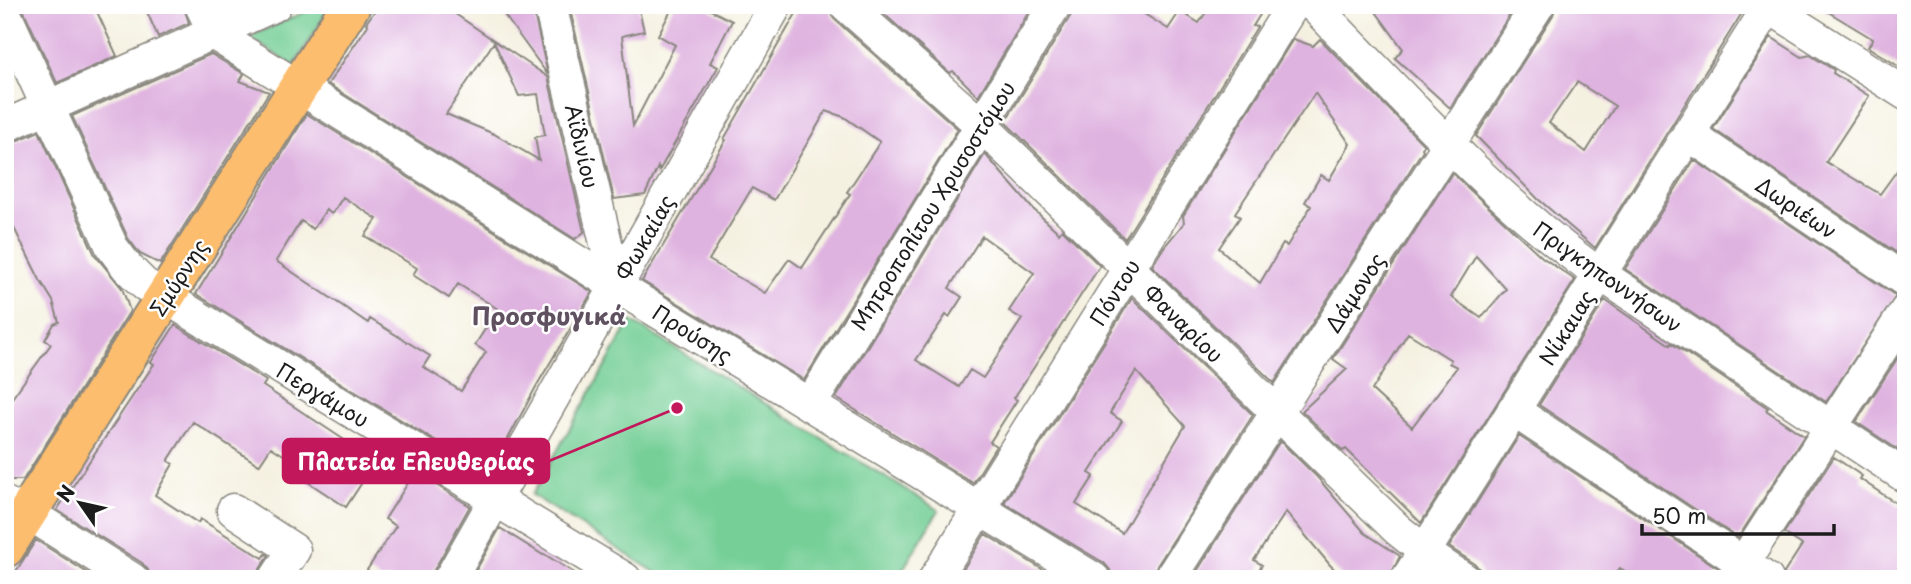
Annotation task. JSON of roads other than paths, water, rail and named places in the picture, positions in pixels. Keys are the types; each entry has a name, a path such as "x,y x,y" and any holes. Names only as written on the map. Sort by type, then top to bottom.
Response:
{"main road":[{"name":"Σμύρνης","path":"5,548 17,508 165,297 351,5"}],"street":[{"path":"5,126 48,106 208,19 275,5"},
{"name":"Αϊδινίου","path":"550,5 616,286"},
{"name":"Φωκαίας","path":"450,579 776,5"},
{"name":"Φαναρίου","path":"846,5 981,125 1390,521 1424,551 1464,579"},
{"name":"Μητροπολίτου Χρυσοστόμου","path":"810,405 1055,5"},
{"name":"Πόντου","path":"935,579 1293,5"},
{"name":"Πριγκηποννήσων","path":"1313,5 1530,220 1600,274 1906,478"},
{"name":"Δάμονος","path":"1171,579 1538,5"},
{"path":"1769,6 1906,94"},
{"name":"Νίκαιας","path":"1407,579 1769,6"},
{"name":"Περγάμου","path":"5,14 112,247 144,284 625,579"},
{"name":"Προύσης","path":"208,19 298,88 1094,579"},
{"name":"Δωριέων","path":"1688,134 1906,281"},
{"path":"1513,410 1748,574 1831,428 1906,311"},
{"path":"17,508 132,579"},
{"path":"233,510 294,550 275,579"}],"place":[{"name":"Πλατεία Ελευθερίας","path":"677,408"}],"district":[{"name":"Προσφυγικά","path":"549,315"}]}
